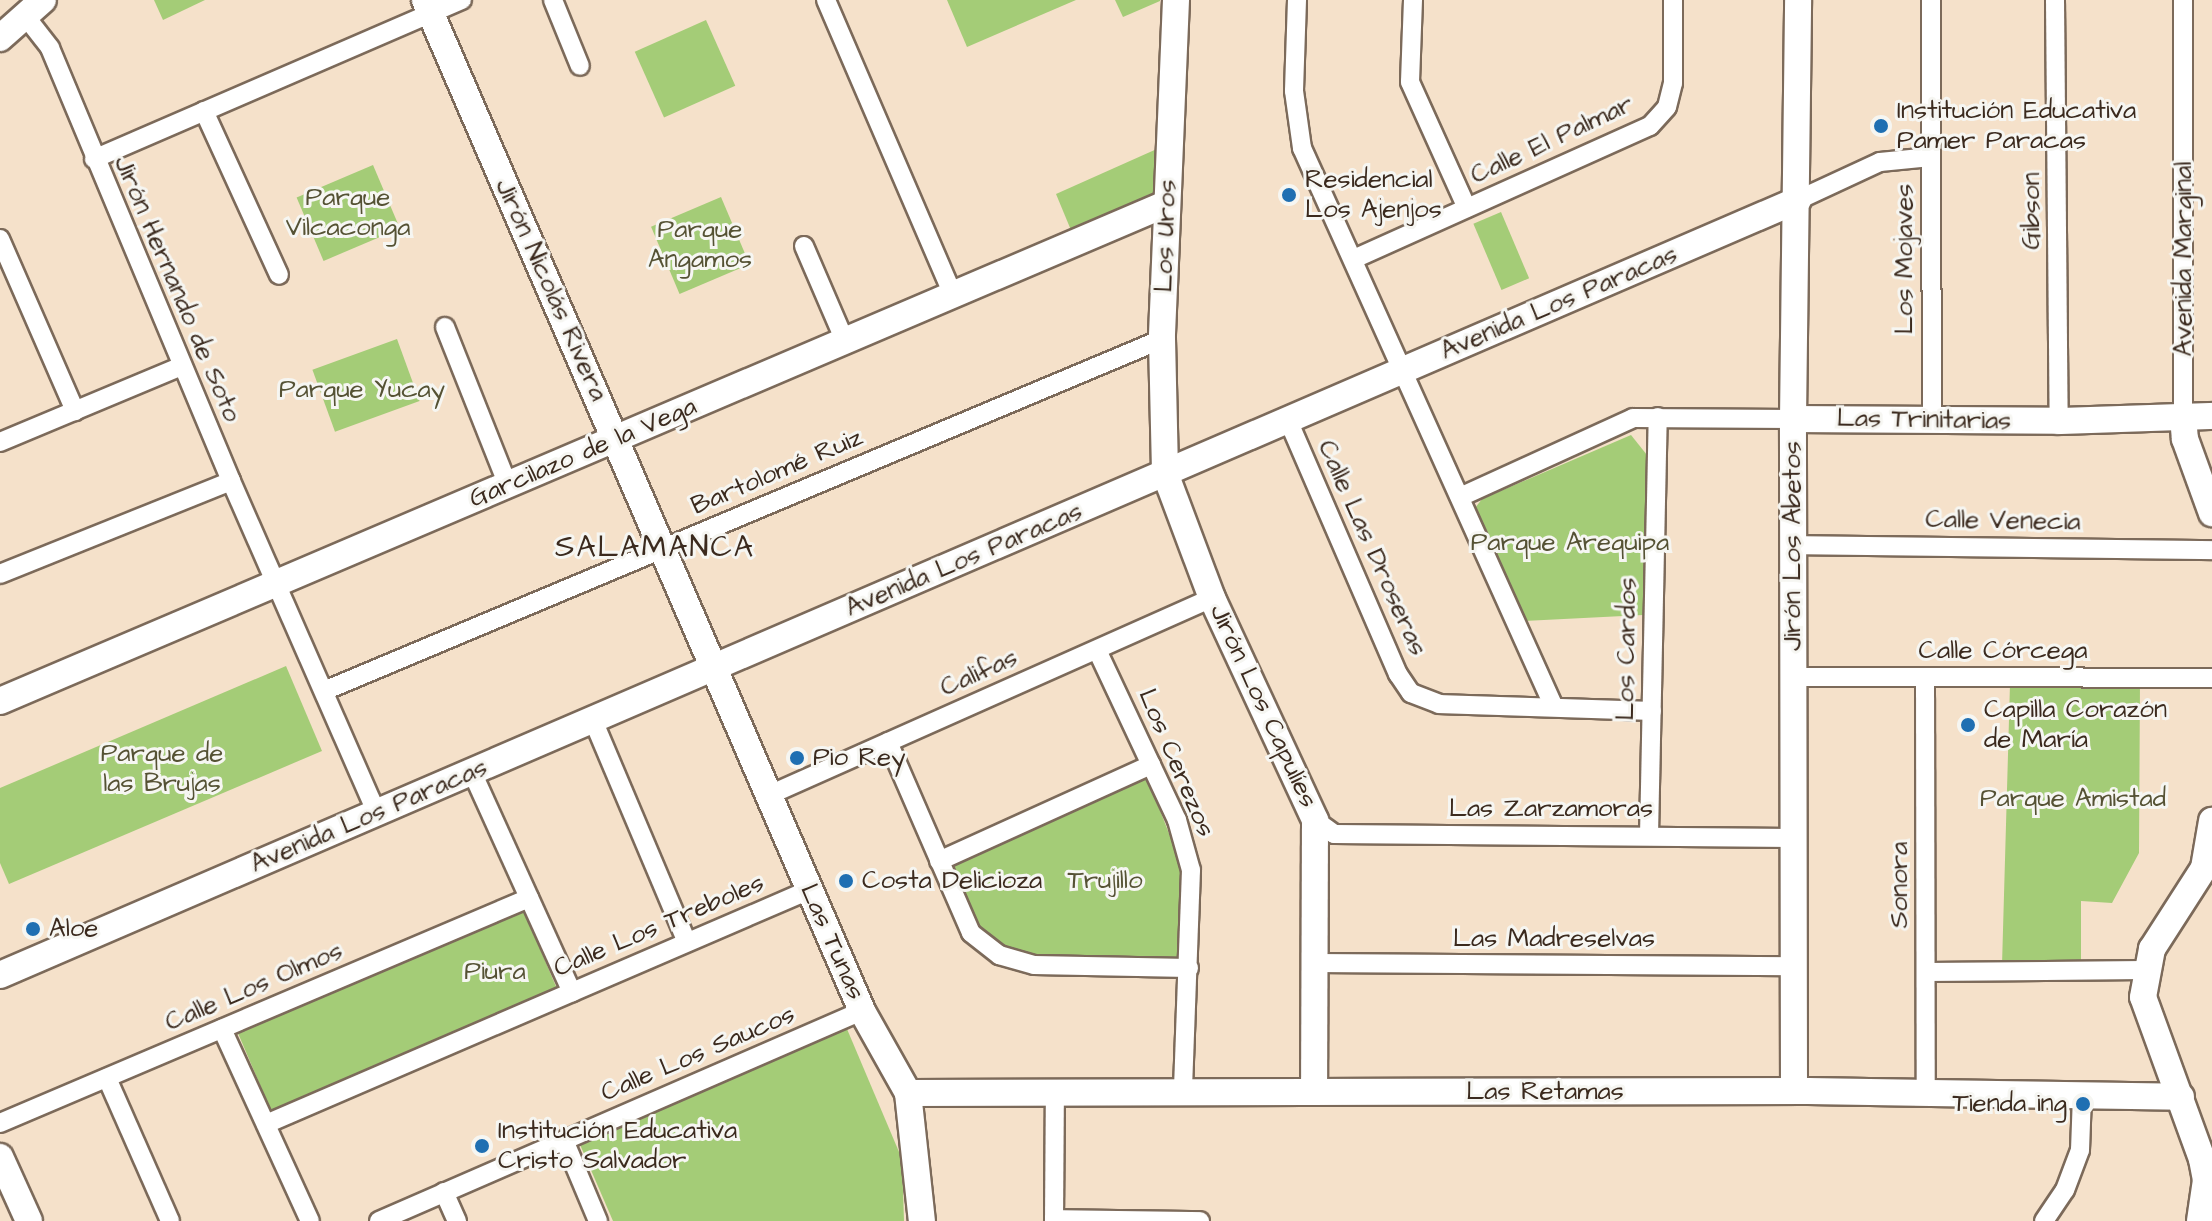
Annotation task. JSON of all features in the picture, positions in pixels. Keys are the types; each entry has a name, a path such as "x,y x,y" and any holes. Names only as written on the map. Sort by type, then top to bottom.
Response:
{"street":[{"path":"94,159 428,7 462,0"},
{"path":"553,0 580,66"},
{"path":"826,0 952,293"},
{"name":"Los Uros","path":"1165,473 1162,339 1176,0"},
{"path":"1297,0 1296,121 1302,148 1356,258 1553,705"},
{"path":"1413,0 1410,82 1467,208"},
{"name":"Calle El Palmar","path":"1356,258 1650,126 1667,107 1673,83 1673,0"},
{"name":"Jirón Los Abetos","path":"1794,1091 1793,419 1798,0"},
{"name":"Los Mojaves","path":"1931,0 1932,421"},
{"name":"Gibson","path":"2055,0 2059,421"},
{"name":"Avenida Marginal","path":"2183,0 2183,417 2185,439 2212,513"},
{"name":"Jirón Nicolás Rivera","path":"428,7 716,667"},
{"path":"0,38 34,8"},
{"name":"Jirón Hernando de Soto","path":"34,8 182,366 377,813"},
{"path":"204,111 279,275"},
{"name":"Avenida Los Paracas","path":"0,975 1880,162 1931,157"},
{"name":"Garcilazo de la Vega","path":"0,701 1166,204"},
{"path":"0,239 75,411"},
{"path":"804,246 844,339"},
{"path":"445,327 508,485"},
{"name":"Bartolomé Ruiz","path":"324,691 1162,339"},
{"path":"0,442 182,366"},
{"name":"Las Trinitarias","path":"1460,497 1633,418 2059,421 2212,416"},
{"name":"Los Cardos","path":"1649,835 1658,417"},
{"name":"Calle Las Droseras","path":"1288,420 1398,674 1411,693 1439,704 1553,705 1652,711"},
{"name":"Jirón Los Capulíes","path":"1165,473 1212,598 1315,820 1314,1092"},
{"path":"0,574 231,481"},
{"name":"Calle Venecia","path":"1793,545 2212,550"},
{"name":"Califas","path":"767,796 1212,598"},
{"name":"Los Cerezos","path":"1097,650 1151,765 1191,870 1183,1092"},
{"name":"Las Tunas","path":"716,667 767,796 862,1011 908,1093 922,1221"},
{"name":"Calle Córcega","path":"1793,677 2212,678"},
{"name":"Sonora","path":"1925,677 1926,1093"},
{"path":"593,720 687,942"},
{"path":"888,742 971,933 999,955 1034,965 1189,968"},
{"path":"939,861 1151,765"},
{"path":"472,772 572,992"},
{"name":"Las Zarzamoras","path":"1315,820 1334,834 1793,838"},
{"path":"2200,1221 2206,1180 2181,1097 2150,1027 2143,997 2144,970 2152,949 2204,868 2212,821"},
{"name":"Calle Los Treboles","path":"266,1124 809,890"},
{"name":"Calle Los Olmos","path":"0,1123 529,898"},
{"name":"Las Madreselvas","path":"1314,963 1794,966"},
{"path":"1926,972 2144,970"},
{"name":"Calle Los Saucos","path":"379,1221 862,1011"},
{"path":"222,1029 310,1221"},
{"path":"107,1078 170,1221"},
{"name":"Las Retamas","path":"908,1093 1794,1091 2181,1097"},
{"path":"1055,1092 1054,1220 1200,1221"},
{"path":"2044,1221 2065,1190 2080,1150 2082,1095"},
{"path":"564,1140 598,1221"},
{"path":"0,1157 29,1221"},
{"path":"444,1192 457,1221"}],"green space":[{"path":"154,0 205,0 163,20"},
{"path":"947,0 1076,0 967,47"},
{"path":"1115,0 1160,0 1160,1 1123,17"},
{"path":"706,20 735,86 664,118 635,52"},
{"path":"1159,148 1158,191 1152,199 1073,235 1056,194"},
{"name":"Parque Vilcaconga","path":"373,165 400,229 324,261 297,197"},
{"name":"Parque Angamos","path":"721,197 750,264 680,294 651,227"},
{"path":"1501,212 1529,278 1502,290 1473,224"},
{"name":"Parque Yucay","path":"397,339 420,401 335,432 312,370"},
{"name":"Parque Arequipa","path":"1631,435 1647,455 1643,615 1522,621 1475,508 1482,499"},
{"name":"Parque de las Brujas","path":"286,666 322,751 9,884 0,863 0,788"},
{"name":"Parque Amistad","path":"2140,682 2139,853 2112,903 2081,901 2081,964 2002,965 2010,684"},
{"name":"Trujillo","path":"1147,777 1184,872 1182,960 1032,956 1000,948 975,929 948,866"},
{"name":"Piura","path":"524,911 559,993 272,1114 238,1033"},
{"path":"847,1029 902,1159 904,1221 613,1221 578,1140"}],"place":[{"name":"Institución Educativa Pamer Paracas","path":"1881,126"},
{"name":"Residencial Los Ajenjos","path":"1289,195"},
{"name":"Capilla Corazón de María","path":"1968,725"},
{"name":"Pio Rey","path":"797,758"},
{"name":"Costa Delicioza","path":"846,881"},
{"name":"Aloe","path":"33,929"},
{"name":"Tienda ing","path":"2083,1104"},
{"name":"Institución Educativa Cristo Salvador","path":"482,1146"}],"district":[{"name":"SALAMANCA","path":"655,547"}]}
